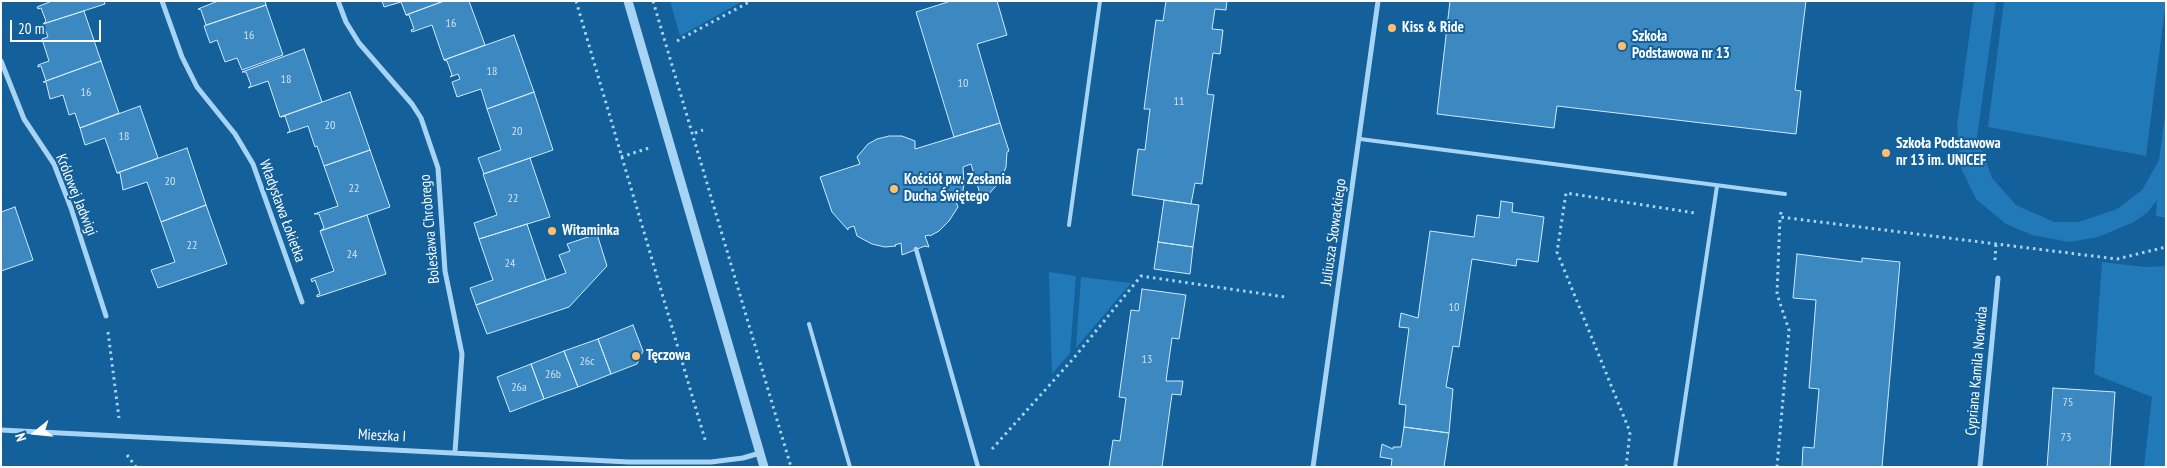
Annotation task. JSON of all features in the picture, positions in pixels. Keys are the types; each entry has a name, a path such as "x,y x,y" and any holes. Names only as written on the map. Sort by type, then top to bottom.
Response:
{"street":[{"name":"Władysława Łokietka","path":"162,1 182,57 196,87 235,134 253,164 302,302"},
{"name":"Bolesława Chrobrego","path":"338,1 346,22 359,43 412,104 421,118 438,168 445,271 462,354 455,452"},
{"path":"628,1 764,467"},
{"name":"Juliusza Słowackiego","path":"1314,467 1378,1"},
{"name":"Królowej Jadwigi","path":"1,61 24,119 54,164 71,208 106,316"},
{"path":"916,249 978,466"},
{"name":"Cypriana Kamila Norwida","path":"1980,467 1998,278"},
{"name":"Mieszka I","path":"1,430 455,452 629,465 711,462 743,458 760,453"}],"lane":[{"path":"1069,225 1100,1"},
{"path":"1360,139 1785,194"},
{"path":"1675,467 1717,186"},
{"path":"809,324 850,467"}],"path":[{"path":"576,1 706,444"},
{"path":"653,1 791,467"},
{"path":"677,41 750,1"},
{"path":"695,133 703,130"},
{"path":"621,156 654,146"},
{"path":"1626,467 1630,432 1556,252 1566,193 1713,216"},
{"path":"1777,467 1789,330 1777,294 1780,217 1785,194"},
{"path":"1780,217 2117,258 2166,247"},
{"path":"978,466 1073,359 1141,276 1285,297"},
{"path":"106,316 121,435"}],"shaded area":[{"path":"670,1 743,1 680,36"},
{"path":"1974,1 1996,1 1977,137 1992,178 2016,205 2054,222 2079,222 2117,209 2142,190 2159,160 2166,109 2166,218 2156,216 2157,200 2147,213 2132,223 2098,237 2069,242 2032,235 2006,224 1976,199 1961,168 1957,126"},
{"path":"2004,1 2166,1 2146,156 1988,127"},
{"path":"2102,262 2145,267 2166,266 2166,467 2144,467 2152,397 2094,374"},
{"path":"1049,272 1076,276 1070,353 1052,374"},
{"path":"1081,277 1131,283 1076,348"}],"building":[{"path":"52,1 104,1 105,4 43,24 46,21 41,8 38,9 37,7"},
{"path":"218,1 265,1 266,5 206,25 201,10 198,9"},
{"path":"382,1 444,1 406,15 401,2 384,7"},
{"path":"444,1 469,1 485,45 444,60 432,25 412,32 411,30 414,29 409,15 406,15"},
{"path":"951,1 997,1 1007,35 977,44 1000,123 954,137 916,12"},
{"path":"1166,1 1227,1 1226,10 1215,9 1212,29 1223,30 1220,54 1213,53 1207,94 1214,95 1202,184 1195,183 1191,204 1132,195 1138,149 1145,150 1150,109 1144,109 1156,20 1163,21"},
{"name":"Szkoła Podstawowa nr 13","path":"1450,1 1806,1 1795,90 1801,91 1796,134 1557,106 1554,128 1437,114"},
{"path":"266,5 283,55 242,70 237,58 225,62 217,40 210,43 204,26"},
{"path":"84,11 101,61 46,81 41,66 38,67 38,65 49,61 42,39 48,37 43,24"},
{"path":"514,35 534,92 487,109 481,89 457,97 452,82 460,79 458,74 450,77 452,75 447,61 444,60"},
{"path":"304,49 322,102 280,117 268,81 248,88 251,85 246,72 242,72"},
{"path":"101,61 119,113 80,128 75,113 69,115 63,95 50,99 46,82 43,82"},
{"path":"350,92 370,150 324,166 308,126 287,133 290,131 285,116 281,117"},
{"path":"534,92 553,150 484,174 478,158 501,150 487,109"},
{"path":"140,106 158,158 117,173 105,138 85,145 80,128"},
{"name":"Kościół pw. Zesłania Ducha Świętego","path":"1000,123 1009,151 1007,152 1006,167 1001,180 988,195 987,191 980,194 971,164 963,167 964,184 962,197 960,195 954,196 958,207 949,221 939,231 930,236 925,236 929,247 925,246 902,255 901,243 896,246 885,247 872,244 857,236 854,226 848,228 848,230 832,212 820,177 860,164 857,157 868,144 877,139 889,136 902,136 915,141 915,149"},
{"path":"187,148 206,205 161,222 147,182 123,190 120,173 117,173"},
{"path":"370,150 390,207 320,231 324,228 319,214 314,214 338,206 324,166"},
{"path":"530,158 550,217 479,239 474,223 497,215 483,174"},
{"path":"1164,200 1199,205 1193,247 1158,242"},
{"path":"1501,201 1513,203 1512,212 1544,217 1538,262 1517,259 1516,266 1472,259 1459,347 1453,346 1446,387 1453,389 1449,433 1404,427 1406,405 1399,404 1409,328 1399,327 1401,313 1418,318 1430,231 1474,237 1477,215 1499,218"},
{"path":"206,205 227,264 158,288 151,270 175,262 161,222"},
{"path":"15,207 33,260 1,271 1,212"},
{"path":"367,215 386,274 317,297 320,294 315,280 312,282 311,279 334,271 320,231"},
{"path":"527,224 546,280 476,305 470,288 493,280 479,239"},
{"path":"597,234 607,266 569,307 487,334 476,305 566,273 559,255 570,251 567,244"},
{"path":"1158,242 1193,247 1190,274 1154,269"},
{"path":"1797,254 1862,262 1862,258 1900,262 1882,467 1802,467 1803,447 1814,448 1819,389 1809,388 1816,300 1793,298"},
{"path":"1142,289 1186,295 1179,339 1172,338 1166,381 1183,381 1181,395 1172,394 1162,467 1109,467 1113,440 1120,441 1126,398 1119,397 1131,310 1139,311"},
{"path":"633,325 643,351 637,364 611,374 598,339"},
{"path":"598,339 611,374 578,387 564,351"},
{"path":"564,351 578,387 544,399 531,364"},
{"path":"531,364 544,399 510,412 497,377"},
{"path":"2053,388 2115,392 2110,467 2047,467"},
{"path":"1404,427 1449,433 1444,467 1391,467 1392,459 1380,457 1382,444 1393,449 1393,447 1401,447"}],"place":[{"name":"Kiss & Ride","path":"1392,28"},
{"name":"Szkoła Podstawowa nr 13","path":"1622,46"},
{"name":"Szkoła Podstawowa nr 13 im. UNICEF","path":"1886,153"},
{"name":"Kościół pw. Zesłania Ducha Świętego","path":"894,189"},
{"name":"Witaminka","path":"552,231"},
{"name":"Tęczowa","path":"636,356"}]}
